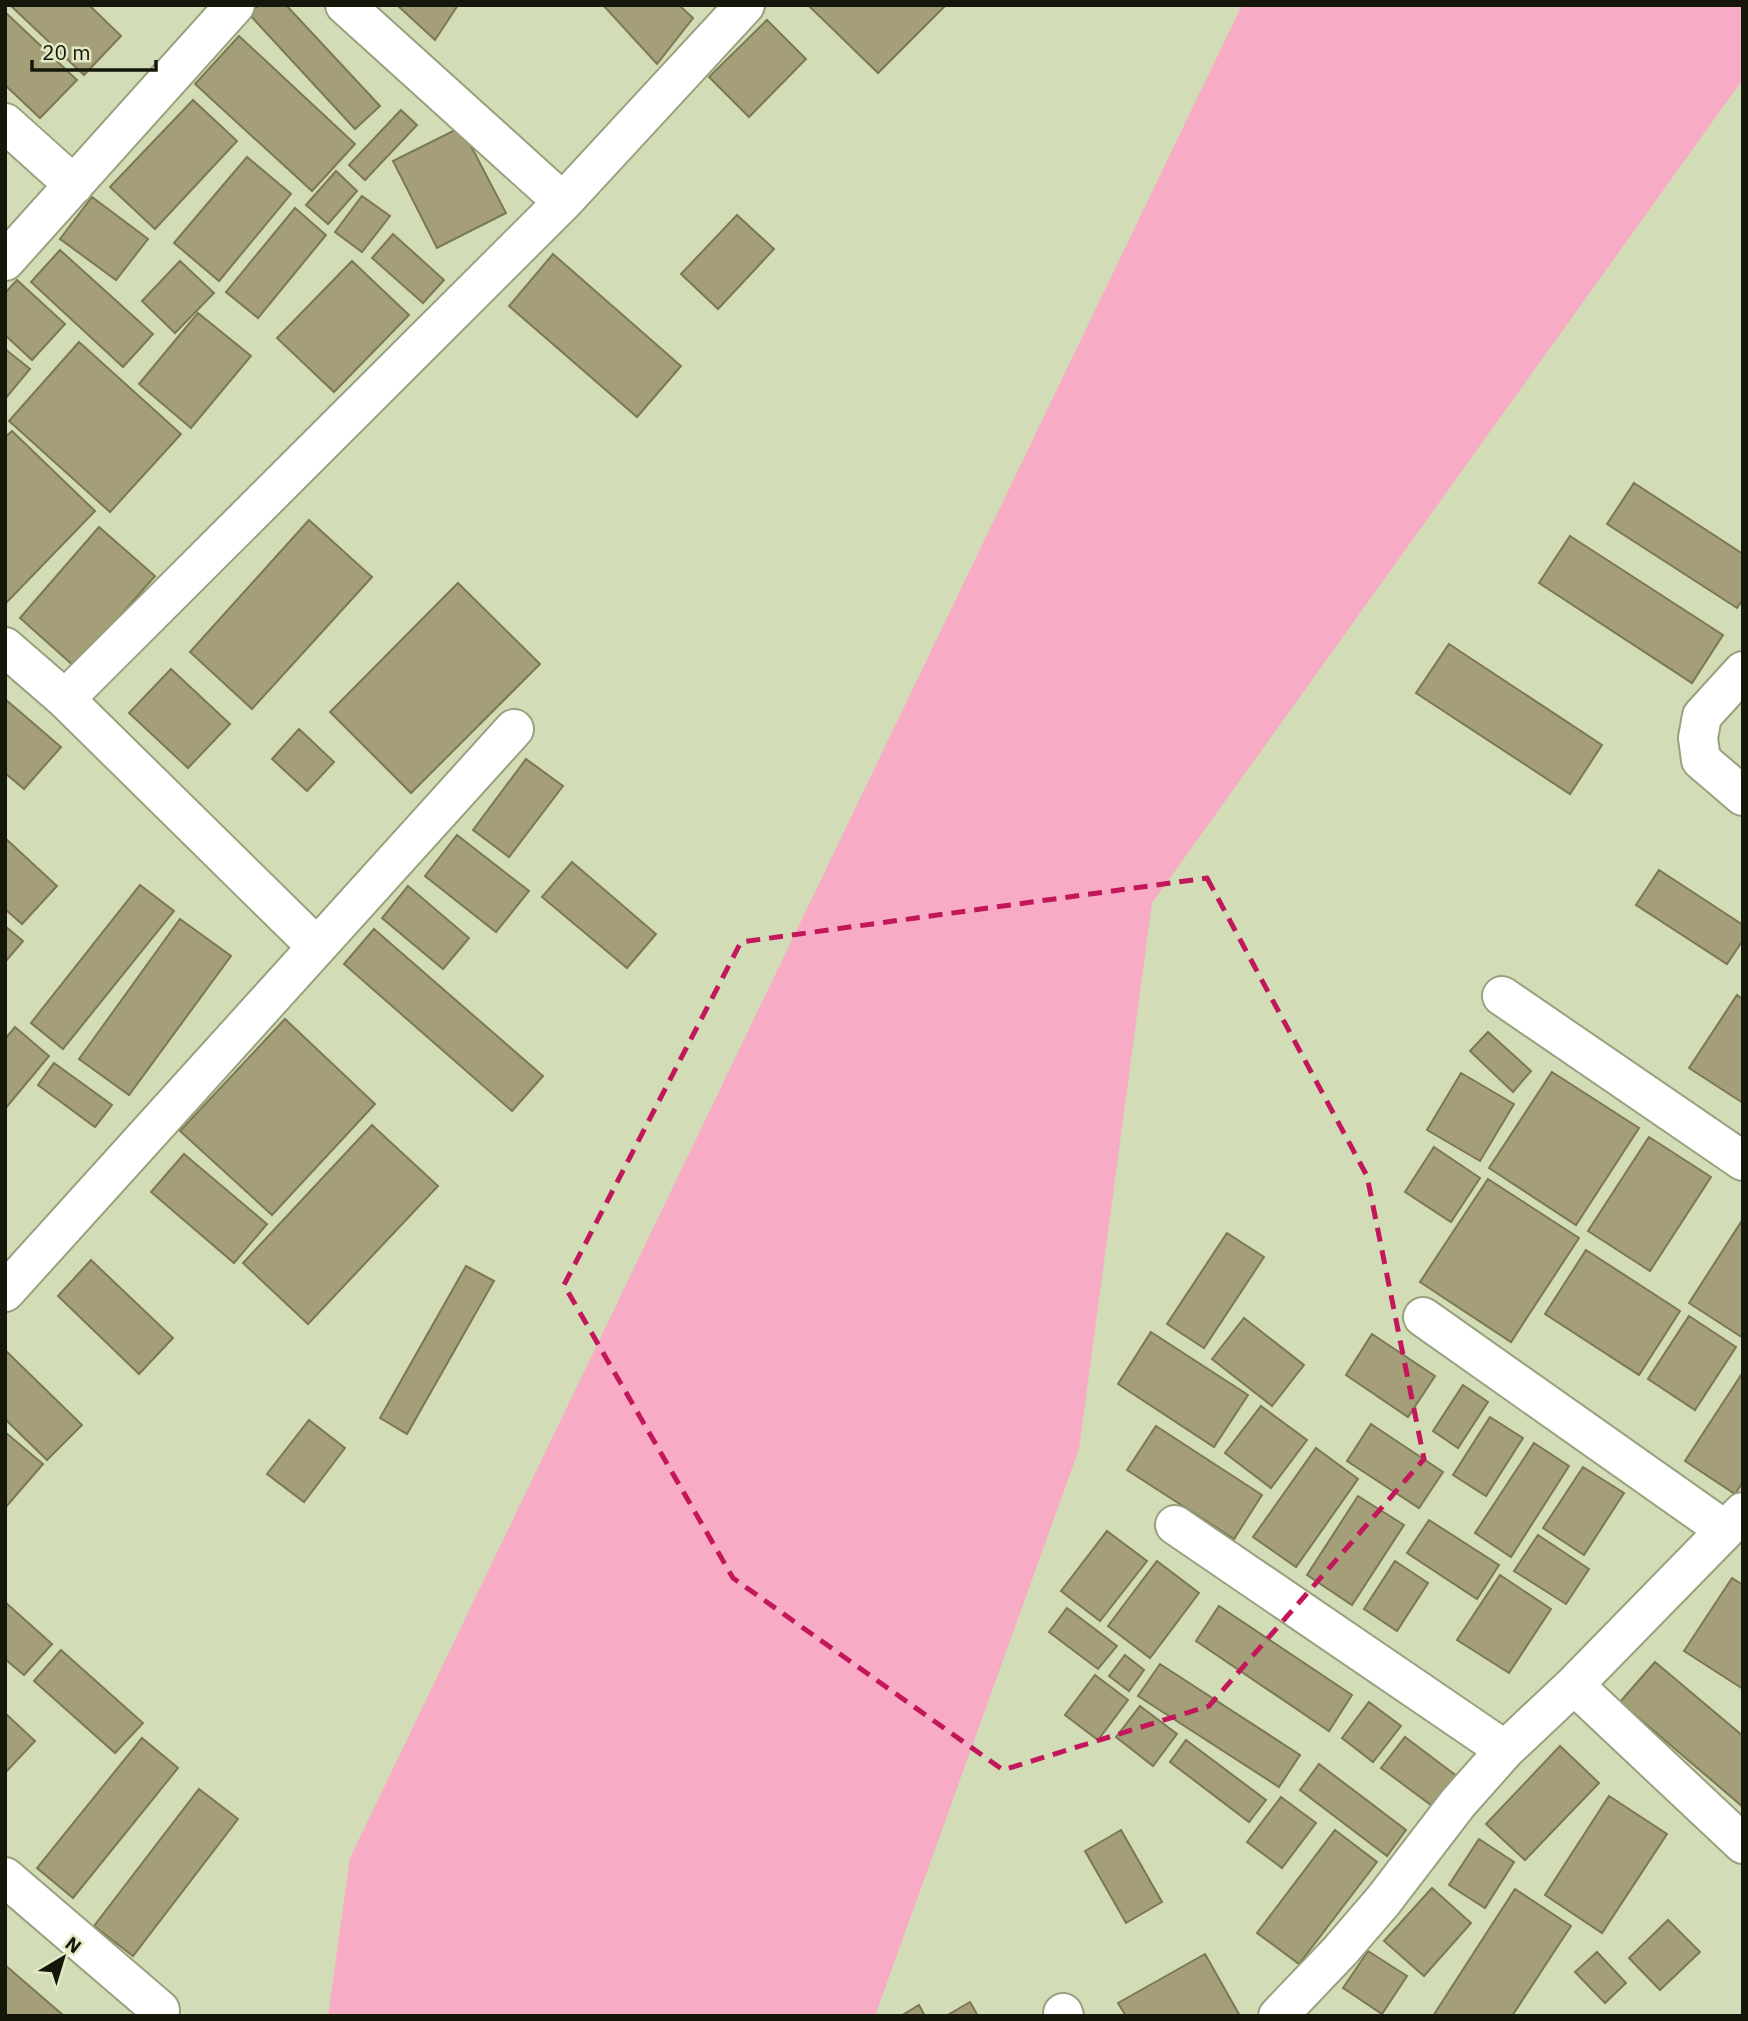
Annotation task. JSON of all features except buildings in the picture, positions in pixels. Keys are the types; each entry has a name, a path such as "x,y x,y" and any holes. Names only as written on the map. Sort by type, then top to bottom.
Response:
{"street":[{"path":"5,261 235,5"},
{"path":"345,5 563,202"},
{"path":"65,699 563,202 745,5"},
{"path":"5,122 74,185"},
{"path":"5,647 65,699 317,947"},
{"path":"1743,671 1702,716 1698,738 1701,760 1743,796"},
{"path":"5,1292 514,729"},
{"path":"1502,996 1743,1161"},
{"path":"1278,2016 1349,1941 1458,1803 1505,1750 1574,1685 1734,1521 1423,1317"},
{"path":"1175,1525 1505,1750"},
{"path":"1574,1685 1743,1844"},
{"path":"5,1877 160,2010"}],"highlighted area":[{"path":"1207,878 1367,1176 1424,1459 1209,1706 1003,1770 733,1578 564,1285 741,942"}],"shaded area":[{"path":"1242,5 1743,5 1743,79 1152,903 1079,1449 875,2016 328,2016 350,1858"}]}
